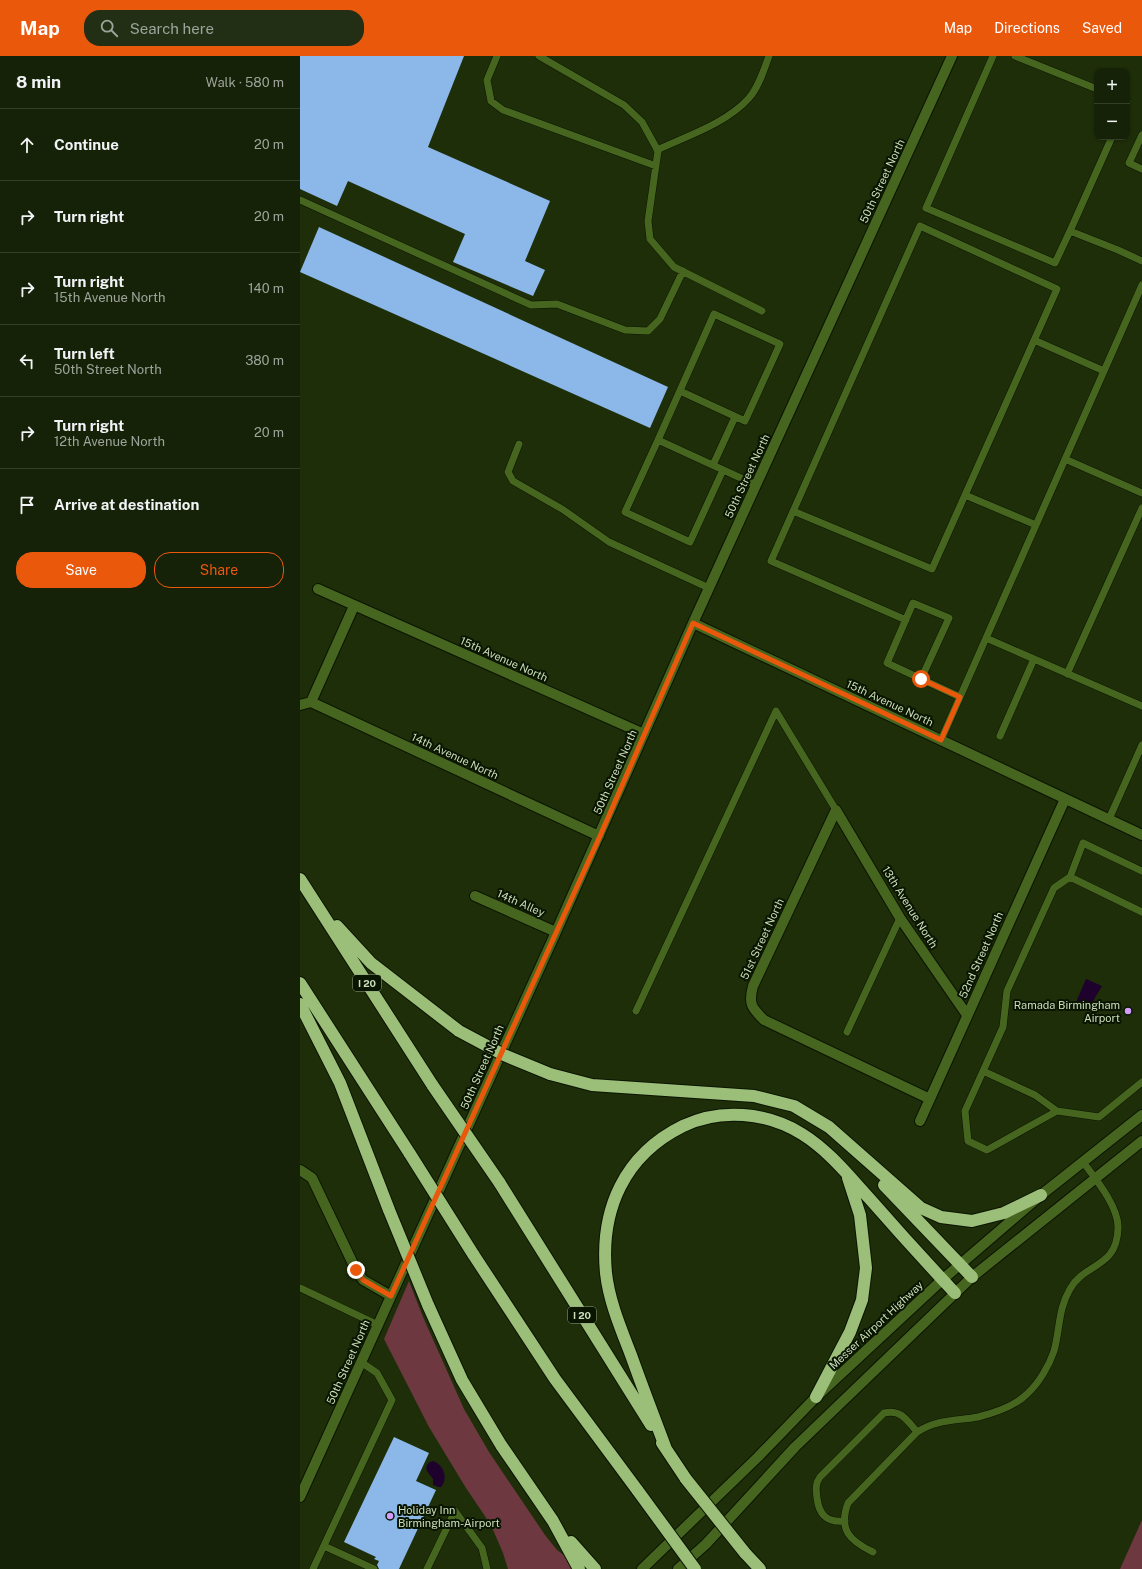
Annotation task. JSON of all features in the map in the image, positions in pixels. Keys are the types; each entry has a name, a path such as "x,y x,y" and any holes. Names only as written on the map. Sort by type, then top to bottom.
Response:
{"highway":[{"name":"I 20","path":"300,879 433,1086 499,1182 666,1448 686,1478 745,1553 760,1569"},
{"path":"315,902 371,963 459,1031 504,1055 550,1074 592,1085 754,1096 794,1106 829,1127 921,1208 941,1217 972,1221 1004,1213 1041,1195"},
{"path":"300,983 473,1254 555,1379 695,1569"},
{"path":"300,1004 340,1082 389,1210 428,1305 462,1380 501,1444 553,1521 580,1569"},
{"path":"666,1448 616,1316 606,1274 606,1234 610,1211 618,1189 630,1169 647,1149 667,1134 694,1120 719,1114 748,1115 772,1120 801,1133 820,1146 847,1174 955,1293"},
{"path":"829,1127 972,1277"},
{"path":"816,1396 850,1332 862,1300 866,1268 860,1215 847,1174"},
{"path":"553,1521 595,1569"}],"street":[{"name":"50th Street North","path":"300,1497 600,836 693,623 952,56"},
{"name":"15th Avenue North","path":"318,589 644,734"},
{"path":"300,705 311,702 354,606"},
{"name":"15th Avenue North","path":"693,623 1142,835"},
{"name":"14th Avenue North","path":"311,702 600,836"},
{"name":"52nd Street North","path":"920,1121 1065,798"},
{"name":"13th Avenue North","path":"836,810 900,918 967,1015"},
{"name":"51st Street North","path":"836,810 753,986 750,998 754,1010 764,1020 930,1099"},
{"name":"14th Alley","path":"476,896 556,932"},
{"name":"Messer Airport Highway","path":"642,1569 758,1457 816,1396 942,1280 1041,1195 1142,1115"},
{"path":"678,1569 706,1544 796,1447 972,1277 1142,1141"},
{"path":"300,1170 312,1178 356,1270 363,1280 391,1296"}],"lane":[{"path":"496,56 487,80 491,101 503,110 656,166"},
{"path":"539,56 624,105 642,122 657,150 648,221 650,240 674,267 762,311"},
{"path":"657,150 707,127 737,109 750,97 770,56"},
{"path":"993,56 926,208 1056,263 1111,140"},
{"path":"1015,56 1094,88"},
{"path":"1142,135 1129,163 1142,169"},
{"path":"300,200 531,305 558,304 625,330 648,331 660,319 683,272"},
{"path":"793,511 932,569 1057,289 920,226 793,511 771,561 906,620"},
{"path":"1070,231 1142,261"},
{"path":"941,740 1142,285"},
{"path":"680,392 745,421 780,344 714,314 625,512 690,542 723,470"},
{"path":"1034,340 1104,371"},
{"path":"713,465 735,417"},
{"path":"658,440 756,485"},
{"path":"519,444 508,472 513,481 562,509 609,542 709,588"},
{"path":"1065,459 1142,493"},
{"path":"965,495 1036,525"},
{"path":"1067,674 1142,508"},
{"path":"921,679 949,618 914,603 887,663 921,679 960,697"},
{"path":"986,638 1142,706"},
{"path":"1000,736 1034,659"},
{"path":"636,1011 776,711 836,810"},
{"path":"1108,819 1142,745"},
{"path":"1057,1111 987,1150 968,1141 965,1111 1003,1027 1007,991 1054,888 1070,877 1083,843 1142,871"},
{"path":"1070,877 1142,912"},
{"path":"847,1032 900,918"},
{"path":"983,1071 1035,1095 1057,1111 1099,1117 1142,1082"},
{"path":"873,1552 852,1540 846,1529 844,1517 848,1503 917,1432 927,1426 941,1422 978,1417 1006,1407 1028,1394 1042,1376 1054,1350 1062,1304 1070,1288 1084,1274 1106,1259 1115,1248 1118,1229 1116,1216 1095,1178 1083,1162"},
{"path":"300,1288 378,1325"},
{"path":"313,1569 392,1400 377,1373 361,1362"},
{"path":"845,1521 831,1521 822,1516 818,1508 816,1487 820,1477 884,1413 897,1412 917,1432"},
{"path":"427,1569 455,1511 482,1548 487,1569"},
{"path":"324,1546 374,1569"}],"shaded area":[{"path":"1086,979 1102,986 1089,1008 1076,1002"},
{"path":"409,1281 423,1317 464,1409 489,1452 545,1535 557,1550 565,1556 573,1569 508,1569 491,1525 466,1488 429,1427 384,1339"},
{"path":"433,1461 440,1465 444,1472 445,1480 441,1487 433,1485 433,1479 427,1471 427,1464"},
{"path":"1142,1520 1142,1569 1120,1569"}],"building":[{"path":"300,56 464,56 428,147 550,201 525,261 545,270 533,296 453,262 465,234 348,181 337,206 300,189"},
{"path":"319,227 668,387 650,428 300,272"},
{"name":"Holiday Inn Birmingham-Airport","path":"394,1437 429,1453 416,1481 436,1490 399,1569 379,1569 377,1565 379,1561 374,1559 376,1557 344,1542"}],"place":[{"name":"Ramada Birmingham Airport","path":"1128,1011"},
{"name":"Holiday Inn Birmingham-Airport","path":"390,1516"}],"route":[{"path":"356,1270 363,1280 391,1296 600,836 693,623 941,740 960,697 921,679"}]}
